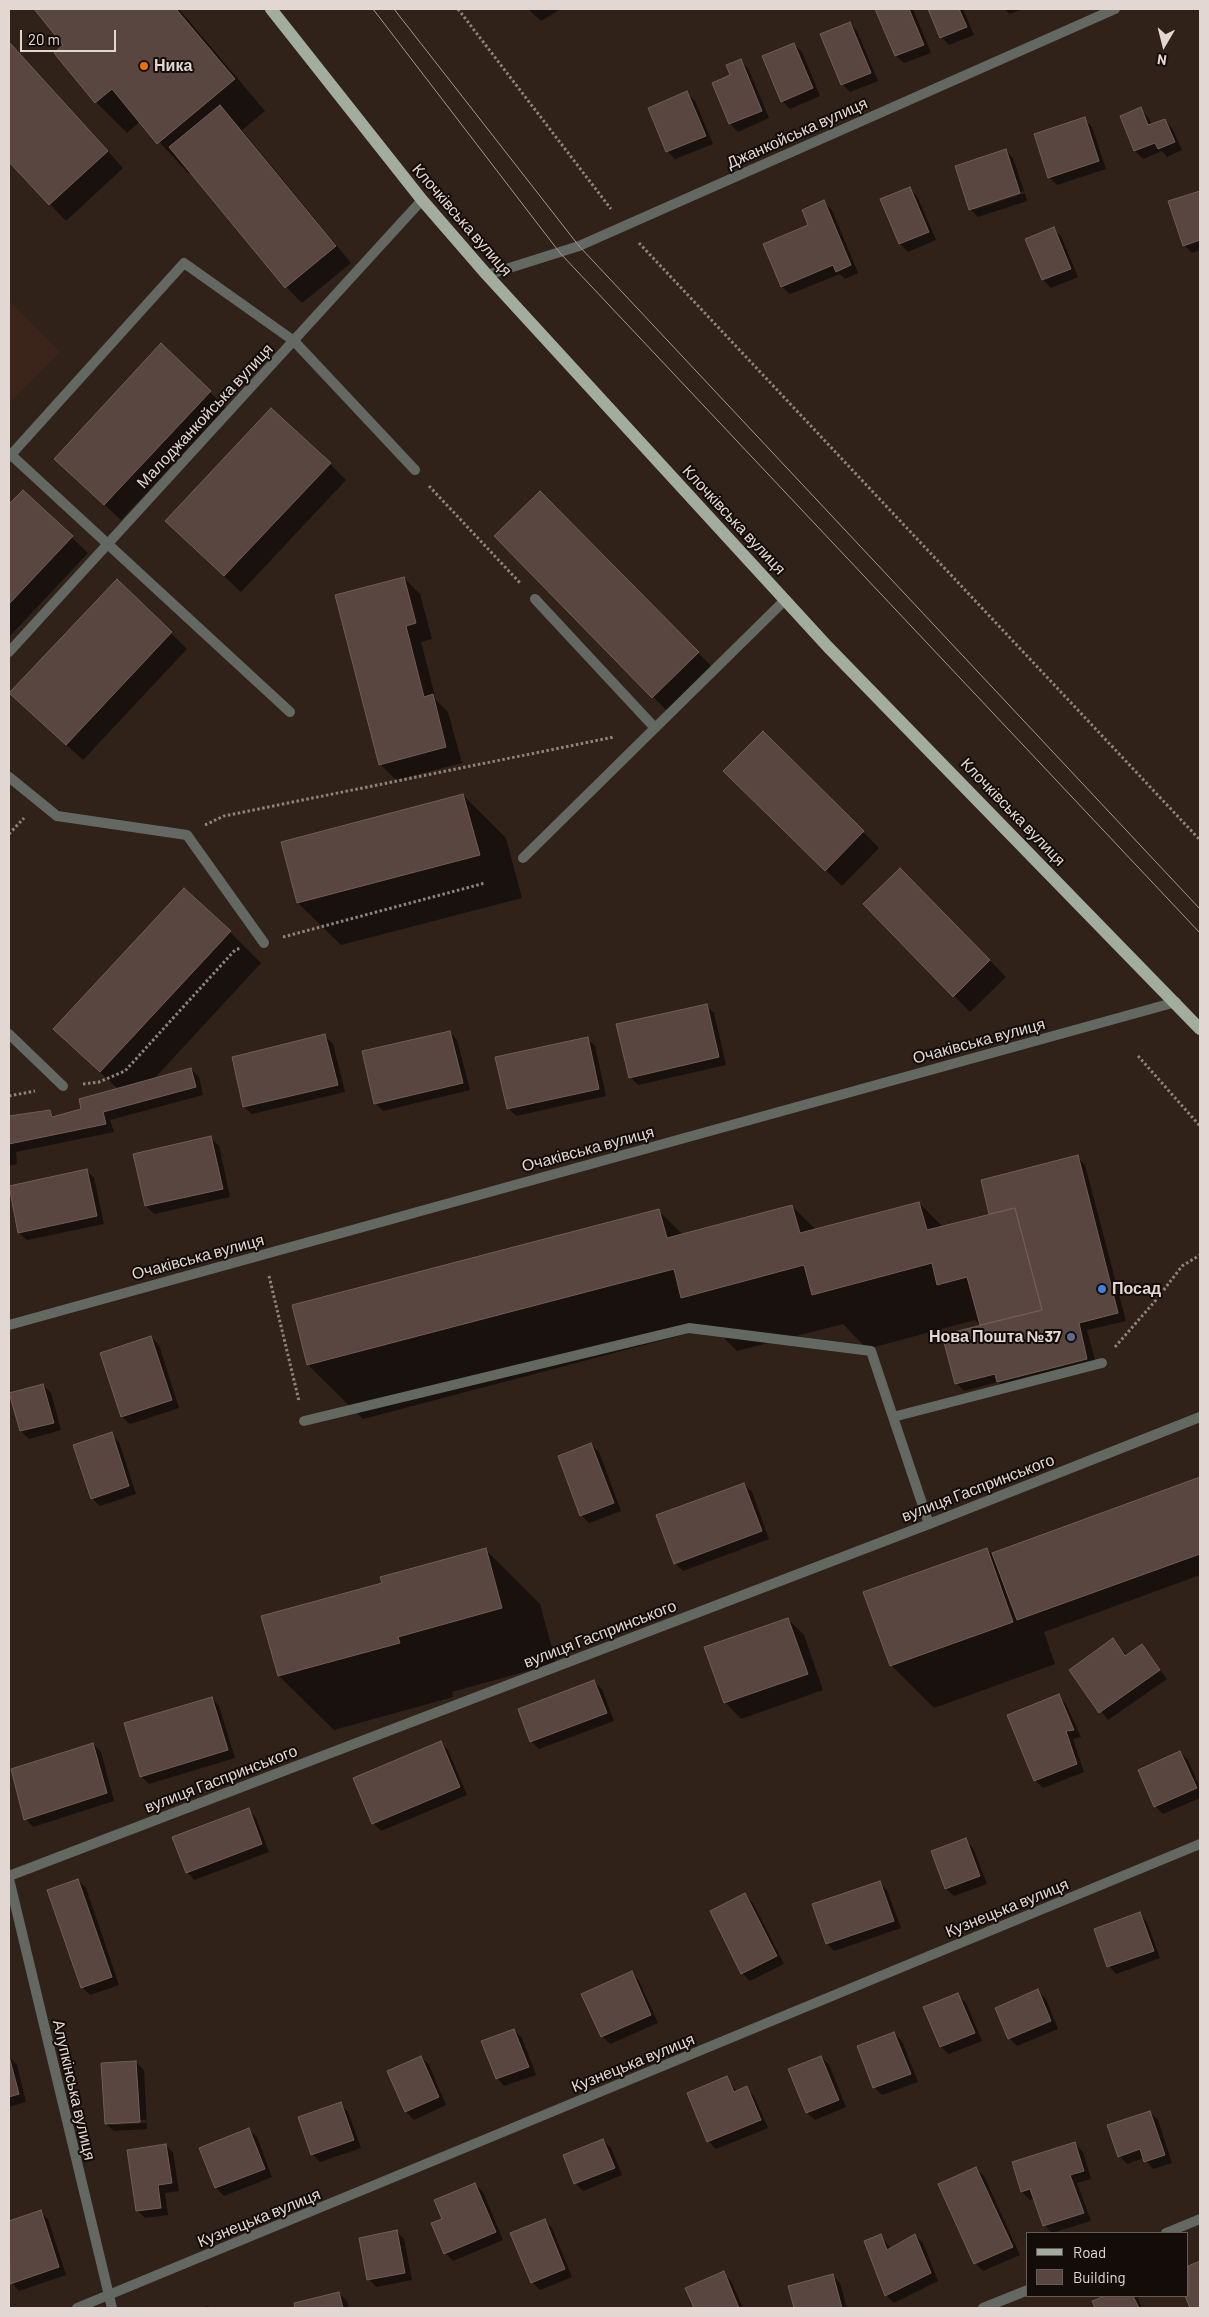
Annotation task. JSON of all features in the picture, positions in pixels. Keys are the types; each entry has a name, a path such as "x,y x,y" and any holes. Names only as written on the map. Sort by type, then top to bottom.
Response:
{"main road":[{"name":"Клочківська вулиця","path":"271,9 422,200 487,275 835,654 1200,1028"}],"street":[{"name":"Джанкойська вулиця","path":"487,275 560,253 624,226 1115,9"},
{"name":"Малоджанкойська вулиця","path":"9,652 422,200"},
{"path":"290,712 10,455 184,263 294,341 414,470"},
{"path":"535,599 655,728"},
{"path":"523,858 785,600"},
{"path":"9,777 57,816 187,835 264,943"},
{"name":"Очаківська вулиця","path":"9,1325 1176,1002"},
{"path":"9,1034 64,1086"},
{"path":"304,1421 689,1328 871,1352 929,1524"},
{"path":"893,1416 1102,1363"},
{"name":"вулиця Гаспринського","path":"9,1877 929,1524 1200,1417"},
{"name":"Кузнецька вулиця","path":"77,2308 1200,1844"},
{"name":"Алупкінська вулиця","path":"9,1877 112,2308"},
{"path":"1168,2232 1200,2219"},
{"path":"983,2308 1026,2291"}],"path":[{"path":"458,9 624,226 1200,840"},
{"path":"414,470 535,599"},
{"path":"187,835 224,816 616,736"},
{"path":"125,1071 235,950 485,883"},
{"path":"1138,1056 1200,1126"},
{"path":"264,1254 304,1421"},
{"path":"1102,1363 1156,1300 1182,1266 1200,1255"}],"shaded area":[{"path":"9,301 60,352 9,403"}],"building":[{"name":"Ника","path":"34,9 176,9 235,79 157,144 112,89 95,103 54,53 63,45"},
{"path":"875,9 909,9 924,45 895,56"},
{"path":"928,9 959,9 967,27 940,38"},
{"path":"850,22 871,73 841,85 820,34"},
{"path":"9,42 108,151 49,205 9,162"},
{"path":"794,43 813,88 781,102 762,56"},
{"path":"741,59 762,111 729,124 712,83 730,75 726,65"},
{"path":"687,91 706,136 666,152 648,108"},
{"path":"220,105 336,246 285,288 169,147"},
{"path":"1141,107 1148,125 1165,119 1175,142 1158,149 1155,143 1134,151 1120,116"},
{"path":"1085,117 1099,161 1048,178 1034,134"},
{"path":"1006,149 1020,193 969,210 955,166"},
{"path":"910,187 929,232 899,244 880,199"},
{"path":"1200,191 1200,240 1183,246 1168,201"},
{"path":"824,200 851,265 836,272 833,265 781,287 763,244 808,225 802,210"},
{"path":"1054,227 1071,269 1042,280 1025,239"},
{"path":"161,343 211,391 104,505 54,459"},
{"path":"271,408 331,463 224,576 165,521"},
{"path":"23,490 73,536 9,604 9,504"},
{"path":"540,491 699,652 652,698 494,536"},
{"path":"404,577 416,623 406,626 424,697 433,694 446,747 379,765 335,595"},
{"path":"117,579 172,632 66,745 9,693"},
{"path":"763,731 864,831 825,871 723,771"},
{"path":"463,794 480,855 297,903 281,842"},
{"path":"900,868 990,960 953,997 863,904"},
{"path":"184,888 231,931 100,1072 53,1029"},
{"path":"707,1004 719,1057 629,1078 616,1024"},
{"path":"450,1031 463,1083 374,1104 362,1051"},
{"path":"325,1034 338,1085 243,1107 232,1057"},
{"path":"588,1037 599,1089 507,1109 495,1057"},
{"path":"191,1068 196,1087 103,1112 106,1124 9,1144 9,1116 50,1110 52,1117 81,1109 79,1099"},
{"path":"211,1136 223,1189 145,1206 133,1154"},
{"path":"1078,1155 1118,1313 1079,1323 1087,1359 997,1382 995,1374 955,1384 942,1335 1042,1310 1015,1208 989,1214 981,1180"},
{"path":"87,1169 97,1216 18,1233 9,1186"},
{"path":"919,1202 927,1230 1015,1208 1042,1310 980,1325 967,1277 937,1285 932,1263 812,1295 804,1265 681,1298 674,1269 307,1365 292,1305 659,1209 667,1238 792,1205 800,1233"},
{"path":"151,1336 172,1400 121,1417 100,1353"},
{"path":"43,1384 54,1423 20,1431 9,1393"},
{"path":"112,1432 129,1486 91,1499 73,1445"},
{"path":"591,1443 614,1503 580,1516 558,1456"},
{"path":"1200,1477 1200,1554 1017,1620 992,1553"},
{"path":"744,1483 762,1531 674,1564 656,1515"},
{"path":"486,1548 502,1608 398,1637 400,1643 278,1676 261,1616 382,1583 380,1577"},
{"path":"987,1548 1013,1622 890,1666 863,1592"},
{"path":"788,1618 808,1674 724,1703 704,1647"},
{"path":"1113,1638 1125,1656 1142,1644 1160,1670 1099,1713 1069,1670"},
{"path":"594,1680 607,1713 530,1742 518,1709"},
{"path":"1059,1694 1074,1730 1066,1731 1077,1764 1034,1781 1007,1715"},
{"path":"212,1697 228,1750 140,1777 124,1723"},
{"path":"441,1741 460,1787 372,1824 353,1778"},
{"path":"93,1743 107,1793 24,1820 11,1769"},
{"path":"1180,1751 1197,1788 1154,1807 1138,1770"},
{"path":"249,1808 262,1844 186,1873 172,1837"},
{"path":"966,1838 980,1876 945,1889 931,1851"},
{"path":"78,1879 112,1977 81,1988 47,1890"},
{"path":"880,1881 894,1921 826,1944 812,1904"},
{"path":"745,1893 777,1956 741,1974 710,1911"},
{"path":"1140,1912 1154,1951 1107,1967 1094,1929"},
{"path":"632,1971 651,2015 601,2037 581,1994"},
{"path":"1038,1989 1051,2021 1008,2039 995,2008"},
{"path":"958,1993 975,2033 940,2047 923,2007"},
{"path":"514,2029 529,2067 496,2079 481,2041"},
{"path":"894,2032 911,2074 873,2088 857,2046"},
{"path":"9,2056 19,2094 9,2097"},
{"path":"421,2056 439,2097 405,2112 387,2071"},
{"path":"821,2056 839,2100 806,2113 788,2069"},
{"path":"136,2061 140,2122 105,2124 101,2063"},
{"path":"727,2076 734,2092 747,2086 761,2120 707,2142 687,2093"},
{"path":"341,2102 354,2140 311,2155 298,2117"},
{"path":"1150,2111 1165,2155 1144,2162 1140,2149 1118,2157 1107,2125"},
{"path":"249,2128 265,2169 215,2188 199,2148"},
{"path":"603,2139 615,2168 574,2184 563,2155"},
{"path":"1075,2142 1084,2171 1070,2175 1084,2213 1043,2226 1030,2189 1021,2192 1012,2162"},
{"path":"166,2144 172,2183 158,2185 161,2208 136,2211 127,2150"},
{"path":"976,2167 1013,2247 974,2264 938,2184"},
{"path":"475,2183 496,2232 444,2254 431,2223 442,2219 434,2200"},
{"path":"41,2210 59,2267 10,2284 9,2221"},
{"path":"545,2219 565,2269 531,2283 510,2233"},
{"path":"397,2230 405,2273 367,2280 359,2238"},
{"path":"881,2234 887,2250 915,2234 931,2273 885,2296 864,2241"},
{"path":"1200,2261 1200,2308 1190,2308 1185,2297 1189,2297 1189,2266"},
{"path":"724,2271 739,2308 694,2308 685,2288"},
{"path":"833,2274 842,2308 794,2308 788,2286"},
{"path":"339,2292 343,2308 295,2308 294,2303"},
{"path":"1102,2297 1134,2297 1139,2308 1095,2308 1092,2301"}],"tram line":[{"path":"373,9 560,253 1200,933"},
{"path":"394,9 579,246 1200,909"}],"place":[{"name":"Ника","path":"144,66"},
{"name":"Посад","path":"1102,1289"},
{"name":"Нова Пошта №37","path":"1071,1337"}]}
